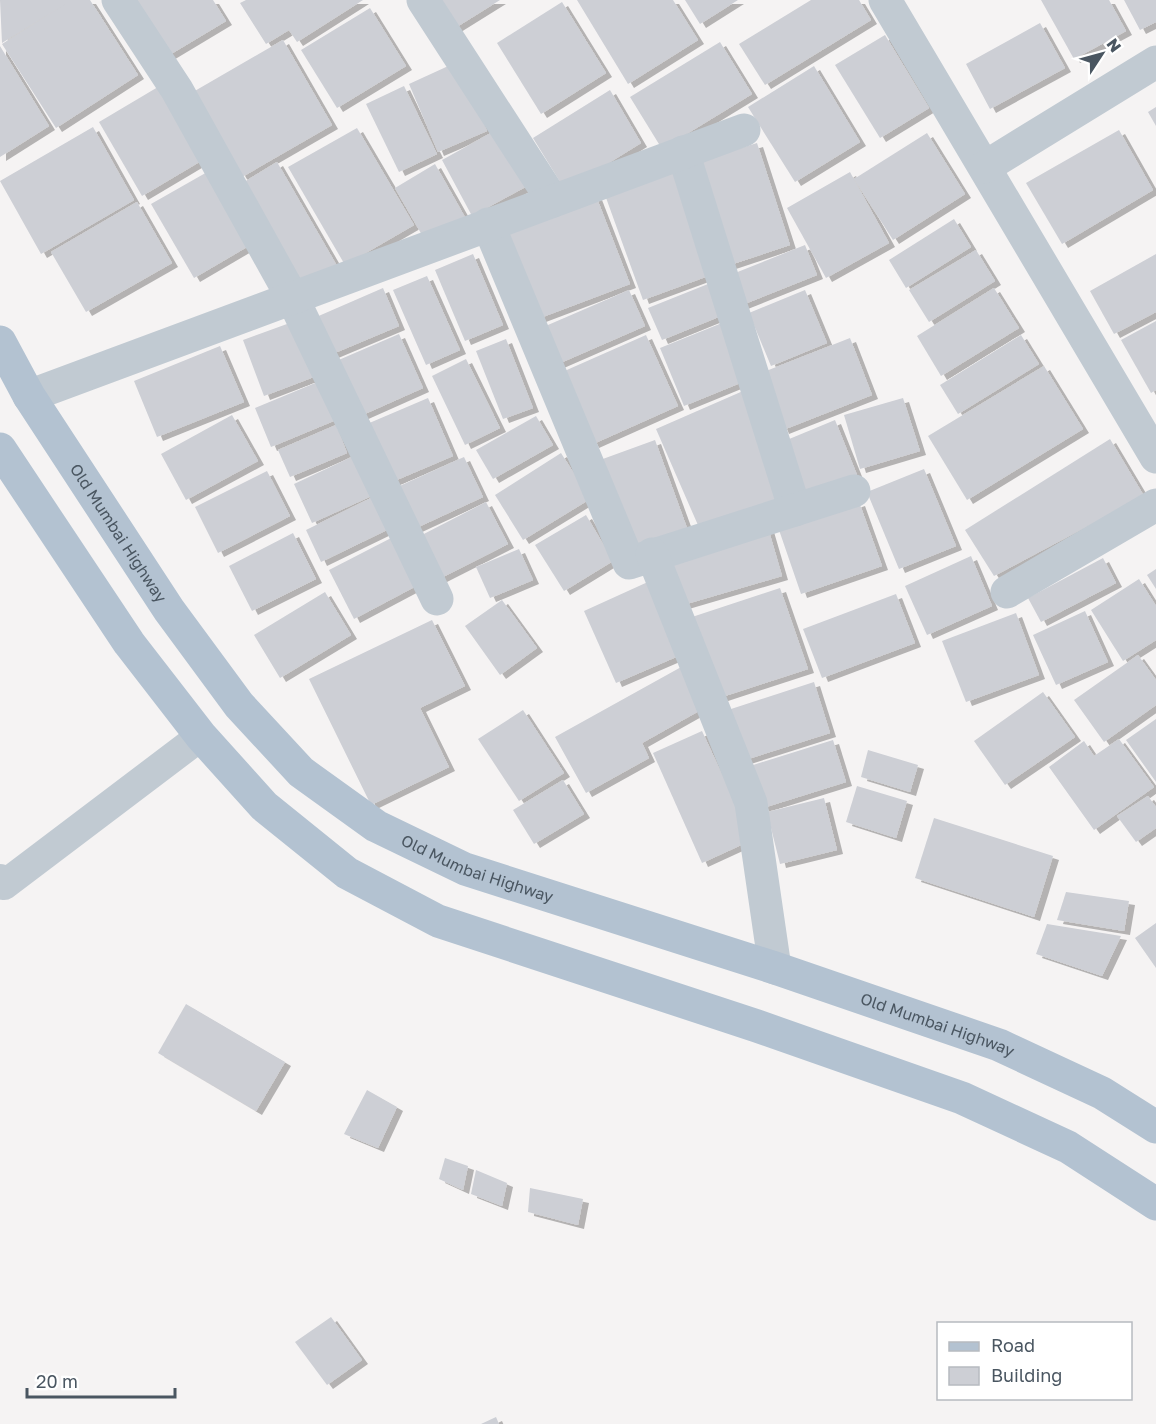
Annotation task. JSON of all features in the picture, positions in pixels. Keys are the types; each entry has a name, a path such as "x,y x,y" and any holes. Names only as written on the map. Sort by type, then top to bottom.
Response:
{"main road":[{"name":"Old Mumbai Highway","path":"0,342 29,396 169,610 239,705 301,772 376,826 465,868 775,968 999,1045 1102,1093 1156,1127"},
{"path":"0,449 129,643 201,736 264,806 347,873 438,921 757,1026 962,1098 1068,1147 1156,1204"}],"street":[{"path":"118,0 177,90 292,297 437,599"},
{"path":"423,0 553,201"},
{"path":"885,0 1156,457"},
{"path":"985,167 1156,62"},
{"path":"29,396 744,130"},
{"path":"683,152 795,510"},
{"path":"488,224 629,563 854,491"},
{"path":"1006,592 1156,505"},
{"path":"652,554 752,804 775,968"}],"lane":[{"path":"1,884 201,736"}],"building":[{"path":"0,0 90,0 138,75 56,128 2,44 67,3 2,43"},
{"path":"125,0 213,0 226,21 161,60"},
{"path":"246,0 363,0 297,42 289,30 266,44 240,3"},
{"path":"438,0 500,0 455,28"},
{"path":"577,0 673,0 698,40 628,84"},
{"path":"685,0 738,0 700,24"},
{"path":"811,0 859,0 871,20 765,85 739,44"},
{"path":"1041,0 1109,0 1126,31 1074,59"},
{"path":"1124,0 1156,0 1156,22 1140,30"},
{"path":"562,2 606,73 541,114 497,43"},
{"path":"370,8 406,66 337,108 301,50"},
{"path":"1040,23 1065,68 990,109 966,64"},
{"path":"885,35 929,108 880,138 835,65"},
{"path":"283,40 332,125 242,177 193,92"},
{"path":"720,42 752,94 662,149 630,97"},
{"path":"0,46 49,126 0,157"},
{"path":"457,62 487,131 438,152 409,84"},
{"path":"814,66 860,142 795,182 748,107"},
{"path":"163,84 206,158 142,196 99,122"},
{"path":"404,86 437,154 399,172 366,104"},
{"path":"610,90 641,143 565,190 533,138"},
{"path":"1156,107 1156,126 1148,112"},
{"path":"93,127 134,200 41,254 0,181"},
{"path":"357,128 414,225 345,265 288,167"},
{"path":"498,129 529,185 472,216 442,160"},
{"path":"1119,130 1153,190 1062,244 1026,183"},
{"path":"927,133 965,194 893,240 854,179"},
{"path":"757,143 790,245 727,266 693,163"},
{"path":"277,162 337,266 296,289 236,187"},
{"path":"435,164 466,219 426,242 395,188"},
{"path":"680,168 719,272 643,300 605,195"},
{"path":"209,171 252,244 194,278 151,204"},
{"path":"850,172 889,243 826,278 787,208"},
{"path":"596,196 630,284 540,318 506,230"},
{"path":"137,202 172,263 86,312 51,252"},
{"path":"954,219 971,247 906,288 889,260"},
{"path":"805,245 817,275 742,305 730,275"},
{"path":"976,250 995,281 929,322 909,290"},
{"path":"473,254 503,325 465,341 435,270"},
{"path":"1156,254 1156,312 1114,334 1090,291"},
{"path":"427,276 460,350 426,365 393,290"},
{"path":"708,284 721,316 662,340 648,308"},
{"path":"383,288 399,326 330,355 314,318"},
{"path":"994,288 1019,328 941,376 917,336"},
{"path":"629,290 645,326 558,364 541,328"},
{"path":"805,290 827,343 771,366 749,313"},
{"path":"298,320 319,375 264,396 243,340"},
{"path":"1156,321 1156,390 1151,393 1121,340"},
{"path":"722,323 745,381 684,406 660,348"},
{"path":"399,334 423,388 358,417 334,362"},
{"path":"646,335 678,406 593,444 560,373"},
{"path":"1021,335 1039,364 958,414 940,385"},
{"path":"850,338 872,395 783,430 761,373"},
{"path":"506,339 533,408 503,419 476,351"},
{"path":"220,346 244,402 157,437 134,381"},
{"path":"466,359 500,428 465,445 432,376"},
{"path":"1044,366 1083,429 967,500 928,436"},
{"path":"320,381 336,420 271,447 255,408"},
{"path":"743,391 789,494 701,532 656,429"},
{"path":"428,398 453,456 392,482 367,424"},
{"path":"903,398 920,451 860,469 844,415"},
{"path":"232,415 258,461 186,500 161,454"},
{"path":"536,416 553,445 493,479 476,450"},
{"path":"835,420 857,475 800,499 782,442"},
{"path":"336,425 347,453 290,477 278,450"},
{"path":"1110,439 1144,496 994,576 965,530"},
{"path":"655,440 687,528 631,548 600,460"},
{"path":"561,453 590,499 523,540 495,495"},
{"path":"358,454 376,494 312,523 294,484"},
{"path":"464,457 483,497 414,529 395,488"},
{"path":"924,469 956,546 899,569 867,492"},
{"path":"267,471 290,516 218,553 195,507"},
{"path":"377,495 393,527 321,562 306,530"},
{"path":"486,502 508,544 437,580 416,538"},
{"path":"859,502 882,566 801,594 779,530"},
{"path":"586,515 613,561 564,591 535,545"},
{"path":"768,528 782,576 683,605 669,557"},
{"path":"293,533 316,579 252,611 229,566"},
{"path":"395,536 420,584 354,619 329,570"},
{"path":"519,549 533,580 490,598 476,567"},
{"path":"971,556 992,606 927,635 905,586"},
{"path":"1103,558 1116,583 1041,622 1028,598"},
{"path":"1156,569 1156,589 1147,575"},
{"path":"1139,579 1156,606 1156,640 1123,661 1091,610"},
{"path":"650,581 683,654 616,683 584,611"},
{"path":"780,588 808,669 719,698 692,617"},
{"path":"325,592 351,635 280,678 254,635"},
{"path":"896,594 915,643 822,678 803,629"},
{"path":"502,600 537,648 500,675 465,626"},
{"path":"1085,611 1108,662 1056,685 1033,635"},
{"path":"1016,613 1039,675 966,702 942,641"},
{"path":"432,620 465,686 420,708 449,767 371,805 309,679"},
{"path":"1138,655 1156,680 1156,705 1104,742 1074,700"},
{"path":"683,666 706,707 642,743 649,758 586,793 555,737"},
{"path":"814,682 830,733 745,760 728,710"},
{"path":"1043,692 1075,737 1005,785 974,741"},
{"path":"523,710 564,773 519,801 478,739"},
{"path":"1156,719 1156,782 1126,740"},
{"path":"702,731 752,840 702,863 653,753"},
{"path":"1119,739 1154,787 1094,830 1049,767 1084,741 1094,756"},
{"path":"833,740 846,782 763,808 750,766"},
{"path":"868,750 918,765 910,792 861,777"},
{"path":"563,780 584,814 534,844 513,810"},
{"path":"857,786 907,801 896,838 846,822"},
{"path":"1148,796 1156,807 1156,828 1136,842 1117,816"},
{"path":"824,798 837,850 780,864 767,812"},
{"path":"934,818 1053,856 1034,917 915,878"},
{"path":"1066,892 1129,901 1124,931 1057,920"},
{"path":"1156,923 1156,968 1135,938"},
{"path":"1047,924 1121,936 1102,976 1036,954"},
{"path":"186,1004 285,1062 256,1111 158,1053"},
{"path":"367,1090 397,1107 378,1148 344,1134"},
{"path":"445,1158 468,1166 463,1190 439,1179"},
{"path":"476,1170 507,1183 502,1206 471,1194"},
{"path":"530,1188 583,1199 578,1225 528,1212"},
{"path":"331,1317 362,1360 327,1385 295,1342"},
{"path":"496,1417 499,1424 481,1424"}]}
